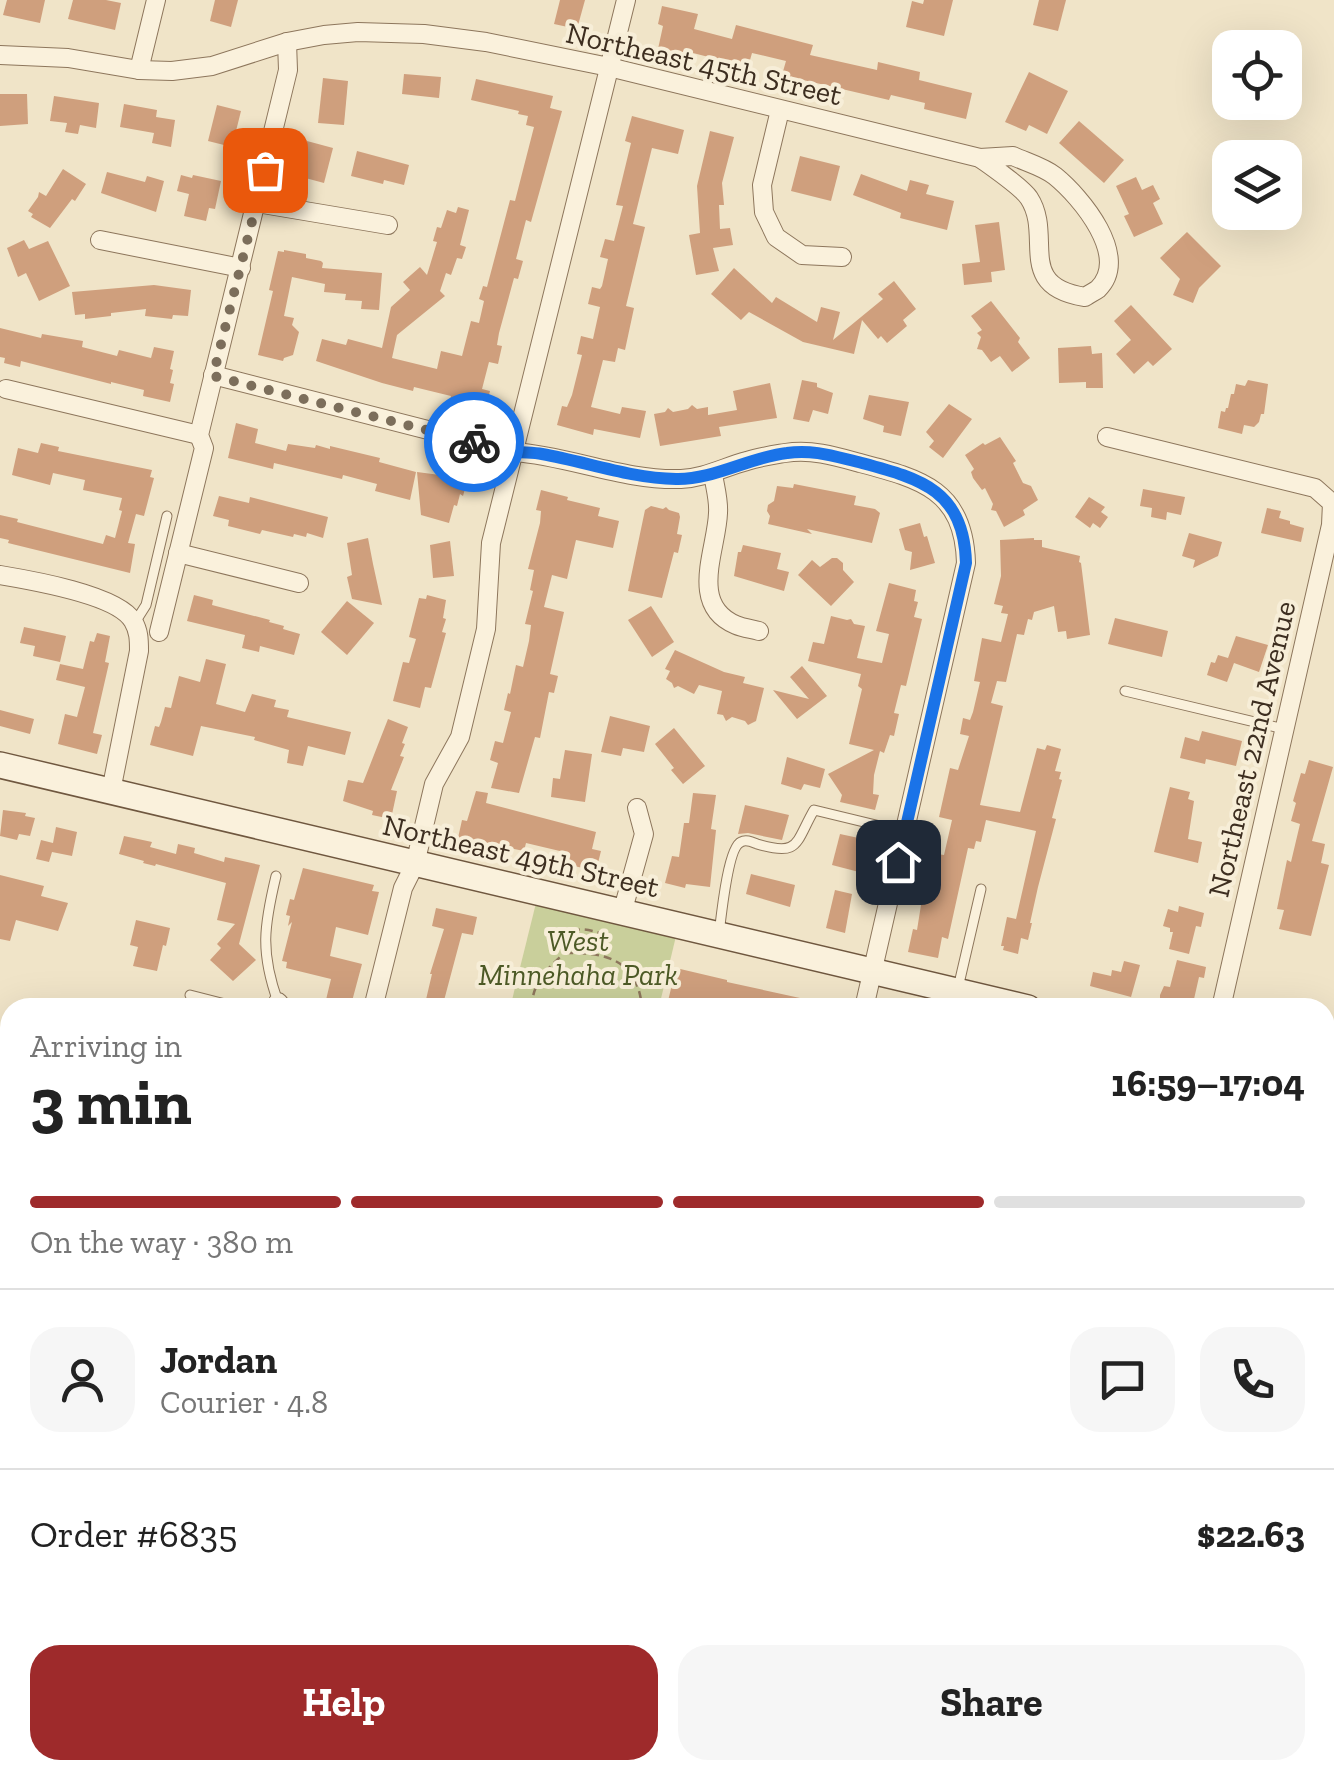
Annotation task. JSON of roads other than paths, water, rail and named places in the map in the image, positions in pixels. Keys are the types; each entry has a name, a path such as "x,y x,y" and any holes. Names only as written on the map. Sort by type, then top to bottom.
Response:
{"street":[{"path":"139,70 156,0"},
{"path":"376,998 434,784 460,737 486,629 491,543 626,0"},
{"name":"Northeast 45th Street","path":"0,56 68,58 139,70 172,71 212,66 288,42 358,32 424,34 486,42 608,66 980,158 1013,156 1053,174 1094,218 1107,248 1109,271 1100,288 1085,297 1065,294 1052,284 1042,270 1036,216 1029,197 980,158"},
{"path":"159,632 204,448 199,435 288,70 288,42"},
{"path":"780,110 762,186 764,212 776,237 802,254 842,258"},
{"path":"257,203 388,225"},
{"path":"100,240 241,268"},
{"path":"213,376 514,452 540,454 646,478 682,479 788,452 818,451 908,476 934,488 955,512 966,541 966,563 866,998"},
{"path":"6,390 199,435"},
{"path":"1107,437 1315,488 1332,503"},
{"path":"712,474 718,514 708,575 709,594 717,610 734,624 759,631"},
{"name":"Northeast 22nd Avenue","path":"1222,998 1332,525 1332,503"},
{"path":"178,553 299,583"},
{"path":"0,575 107,602 123,609 134,622 139,652 111,791"},
{"name":"Northeast 49th Street","path":"0,765 415,864 614,918 718,936 986,998"},
{"path":"614,918 644,834 637,808"}],"lane":[{"path":"134,622 146,605 166,516"},
{"path":"1125,692 1284,729"},
{"path":"718,936 730,861 740,842 788,850 797,843 814,810 904,832"},
{"path":"272,998 264,927 276,876"},
{"path":"957,991 981,890"},
{"path":"190,995 202,998"}],"park label":[{"name":"West Minnehaha Park","path":"578,958"}]}
